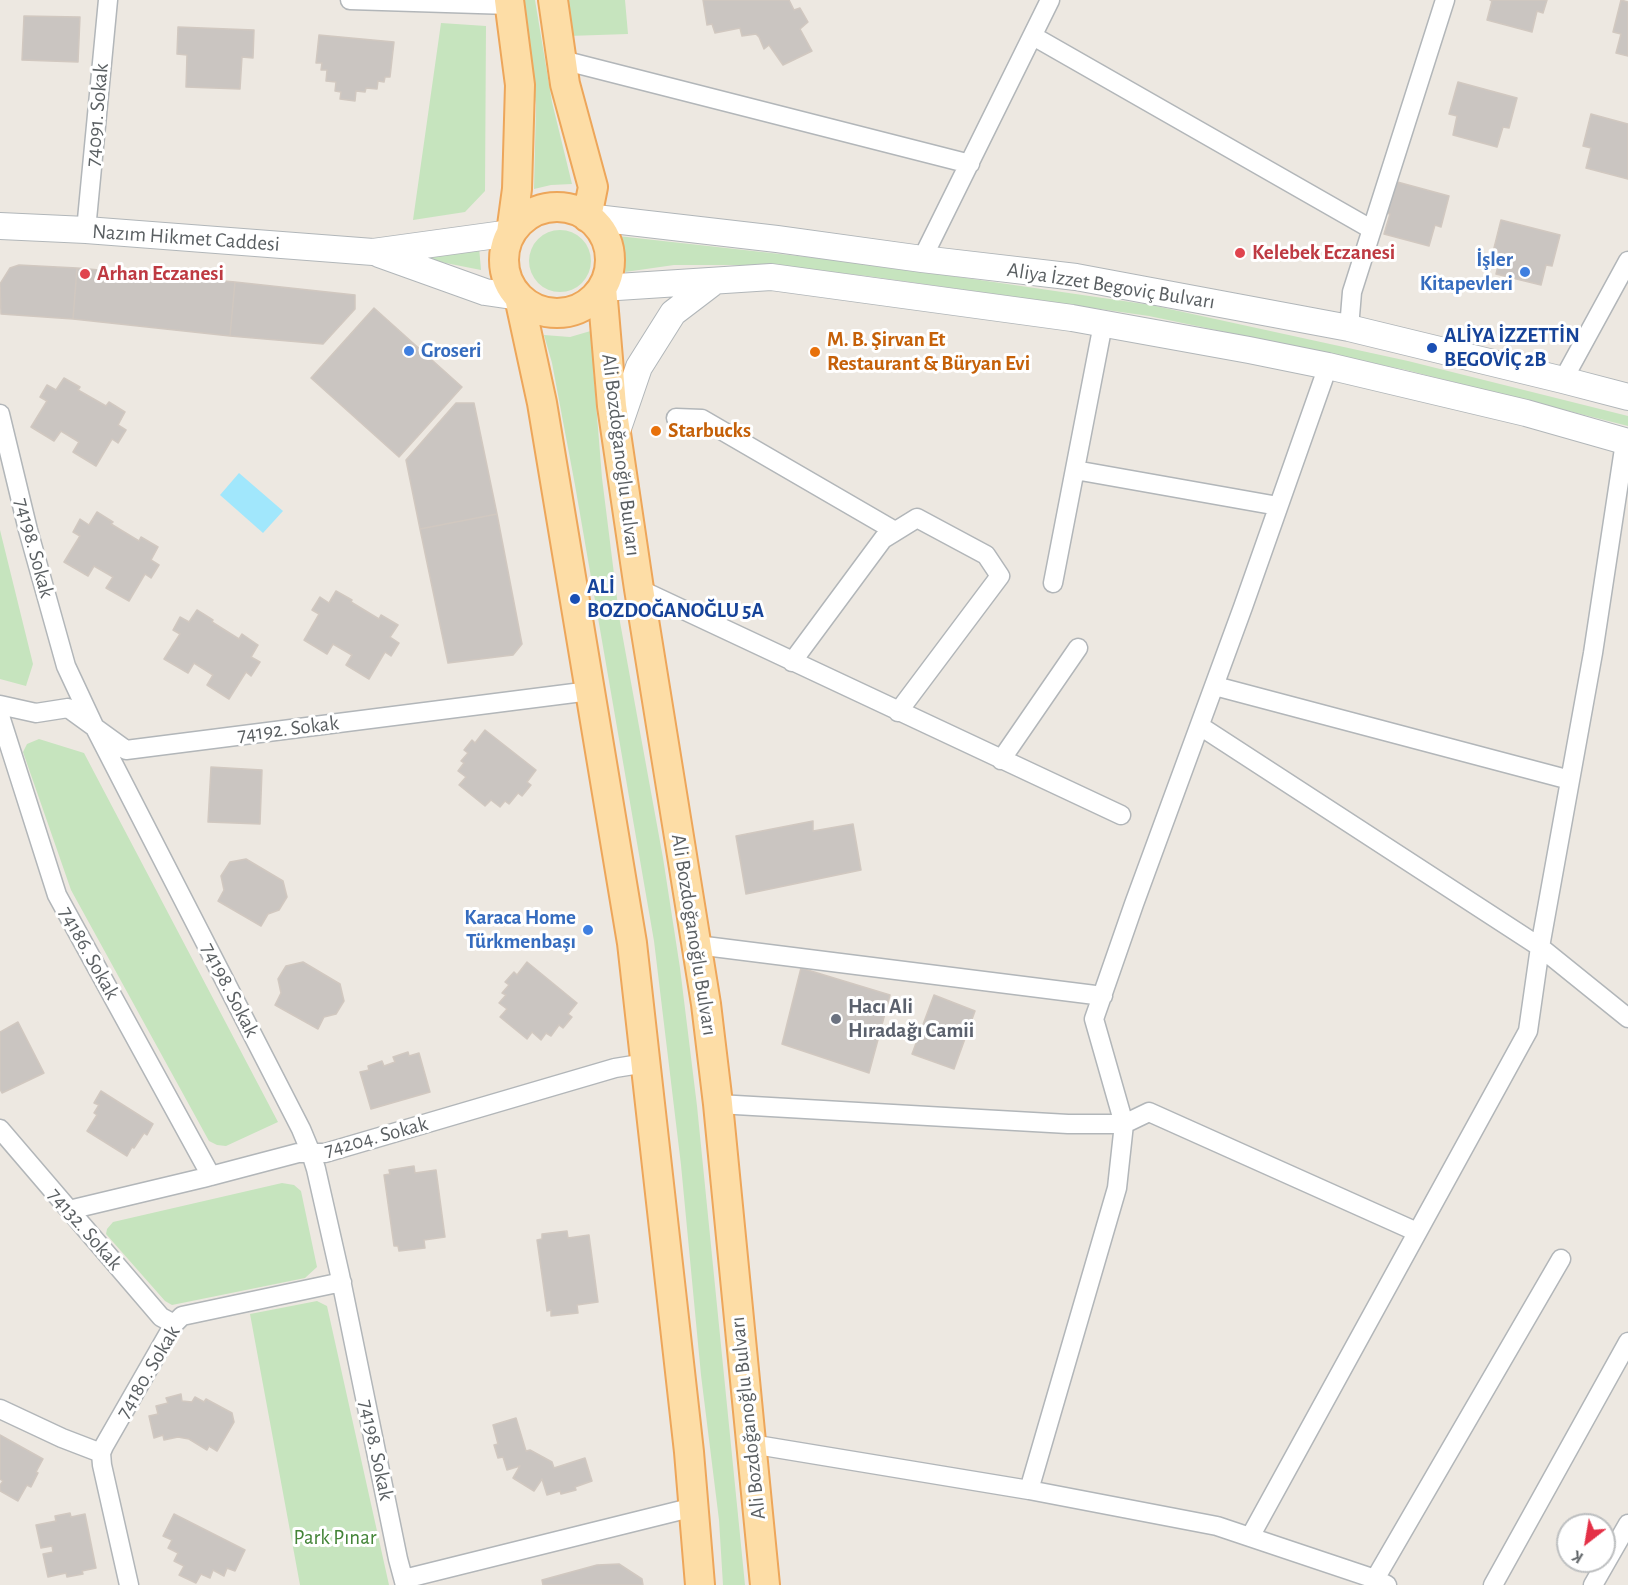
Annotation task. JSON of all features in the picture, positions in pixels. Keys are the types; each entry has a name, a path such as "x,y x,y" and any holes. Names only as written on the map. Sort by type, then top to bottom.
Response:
{"main road":[{"path":"553,0 565,84 592,187 587,217"},
{"path":"373,252 511,233 522,220 537,212 553,208 571,209 587,217 600,230 608,246 610,263 606,281 596,296 582,307 565,313 548,313 532,307 519,297 509,283 504,266 505,249 511,233 517,189 520,85 509,2"},
{"name":"Aliya İzzet Begoviç Bulvarı","path":"587,217 1076,277 1348,328 1628,397"},
{"name":"Nazım Hikmet Caddesi","path":"0,226 86,230 373,252"},
{"path":"373,252 485,292 519,297"},
{"name":"Aliya İzzet Begoviç Bulvarı","path":"602,288 771,277 1072,318 1328,366 1526,413 1627,442"},
{"path":"616,434 639,367 673,313 716,281"},
{"name":"Ali Bozdoğanoğlu Bulvarı","path":"602,288 616,434 706,1004 718,1104 765,1585"},
{"path":"519,297 542,403 632,943 694,1507 700,1585"}],"street":[{"name":"74091. Sokak","path":"86,230 108,0"},
{"path":"350,0 509,2"},
{"path":"922,259 1050,0"},
{"path":"1348,328 1352,292 1446,0"},
{"path":"1033,36 1371,229"},
{"path":"562,60 970,164"},
{"path":"1563,380 1628,261"},
{"path":"1053,583 1103,324"},
{"path":"1029,1490 1117,1188 1124,1124 1094,1019 1328,366"},
{"name":"74198. Sokak","path":"0,414 28,530 66,666 95,728 296,1119 311,1153 342,1282 398,1559 405,1582"},
{"path":"676,418 702,419 895,531"},
{"path":"1250,1537 1528,1031 1540,947 1593,653 1627,442"},
{"path":"1075,470 1278,506"},
{"path":"792,662 883,538 917,518 986,555 1000,576 898,711"},
{"path":"639,589 1122,816"},
{"path":"1001,760 1078,648"},
{"path":"1215,686 1570,780"},
{"name":"74192. Sokak","path":"0,705 36,713 68,708 126,750 590,691"},
{"name":"74186. Sokak","path":"0,716 57,895 211,1176"},
{"path":"1200,726 1540,947 1628,1018"},
{"path":"697,945 1103,996"},
{"name":"74204. Sokak","path":"69,1210 298,1153 325,1153 615,1068 646,1063"},
{"path":"718,1104 1068,1124 1124,1124 1149,1112 1418,1232"},
{"name":"74132. Sokak","path":"0,1129 160,1317 174,1324"},
{"path":"751,1444 1029,1490 1217,1526 1381,1582 1561,1258"},
{"name":"74180. Sokak","path":"101,1453 174,1324 182,1317 342,1282"},
{"path":"1494,1585 1626,1349"},
{"path":"0,1409 62,1438 101,1453 129,1585"},
{"path":"405,1582 694,1507"},
{"path":"1593,1585 1628,1524"}],"green space":[{"path":"523,0 535,0 552,102 572,184 534,189 536,105"},
{"path":"564,0 625,0 628,34 568,36"},
{"path":"441,23 486,26 485,191 465,212 413,220"},
{"path":"560,230 572,232 582,239 589,249 591,261 589,273 582,283 572,290 560,292 548,290 538,283 531,273 529,261 531,249 538,239 548,232"},
{"path":"618,236 870,264 1151,305 1408,361 1628,416 1628,426 1406,370 1149,316 867,276 762,265 674,265 625,272"},
{"path":"479,247 481,270 400,254"},
{"path":"594,330 593,366 602,478 620,622 663,858 680,968 697,1106 745,1585 723,1585 719,1520 701,1375 681,1165 654,941 575,485 552,363 544,335 570,337"},
{"path":"0,530 33,664 26,686 0,679"},
{"path":"39,739 84,753 278,1122 226,1146 209,1141 71,890 23,752 27,744"},
{"path":"282,1183 294,1185 301,1191 317,1267 305,1278 172,1305 165,1301 106,1234 113,1222"},
{"name":"Park Pınar","path":"317,1301 327,1306 389,1585 300,1585 250,1314"}],"water":[{"path":"239,473 283,511 263,533 220,495"}],"building":[{"path":"703,0 789,0 794,10 800,8 808,22 800,29 812,51 783,65 769,45 764,49 756,34 742,36 740,28 715,33 712,24 707,25"},
{"path":"1490,0 1547,0 1543,13 1537,11 1532,32 1487,20 1492,1"},
{"path":"1621,0 1628,2 1628,56 1616,53 1621,34 1613,32"},
{"path":"24,16 80,17 78,62 22,60"},
{"path":"178,27 254,30 253,58 242,57 240,89 186,87 187,55 177,54"},
{"path":"319,35 394,42 390,77 385,77 384,82 378,81 377,89 366,88 365,92 356,91 355,101 340,99 341,92 335,91 336,82 326,81 327,70 321,70 322,63 316,63"},
{"path":"1458,82 1517,98 1509,128 1503,127 1497,147 1453,135 1457,116 1449,114"},
{"path":"1591,114 1628,124 1628,179 1586,168 1591,148 1583,146"},
{"path":"1390,180 1449,196 1441,227 1435,225 1429,246 1384,234 1390,214 1382,212"},
{"path":"1501,220 1560,235 1552,266 1546,265 1541,285 1496,274 1501,254 1493,252"},
{"path":"19,265 77,268 73,319 1,314 0,284 10,268"},
{"path":"77,268 235,282 230,336 73,319"},
{"path":"235,282 355,295 355,309 323,344 230,336"},
{"path":"374,308 462,387 399,457 311,378"},
{"path":"64,378 80,387 78,390 106,406 109,402 125,412 118,425 126,430 118,443 112,439 96,466 73,452 79,442 61,431 54,441 31,427 47,401 40,397 47,385 56,390"},
{"path":"456,403 474,403 497,514 420,529 406,460"},
{"path":"97,512 113,522 111,524 139,541 141,537 158,547 151,560 159,565 151,578 145,574 129,601 106,588 113,577 94,566 88,576 64,562 80,536 73,532 80,519 89,525"},
{"path":"497,514 522,644 513,655 448,663 420,529"},
{"path":"336,591 379,619 381,615 398,625 390,637 399,643 391,656 385,652 369,679 346,665 352,655 333,644 327,654 304,640 319,614 312,610 320,597 329,603"},
{"path":"197,610 239,639 242,634 258,645 251,657 260,662 251,676 246,672 229,699 207,685 213,675 194,663 188,673 164,659 180,634 173,630 180,617 189,622"},
{"path":"485,730 536,770 527,782 531,785 522,796 518,793 509,804 505,801 500,807 491,800 485,806 459,785 466,777 458,771 464,763 461,761 468,753 464,750 472,740 475,743"},
{"path":"211,767 262,770 260,824 208,822"},
{"path":"813,821 813,831 853,824 861,870 746,894 736,836"},
{"path":"246,859 283,881 287,897 279,910 268,914 261,926 218,901 224,890 221,876 230,862"},
{"path":"303,962 340,984 344,1001 336,1014 324,1017 318,1029 275,1005 281,993 278,979 286,966"},
{"path":"527,962 577,1003 568,1014 572,1017 563,1028 559,1025 551,1036 546,1033 541,1040 532,1032 527,1039 500,1017 507,1009 499,1003 506,995 502,993 509,985 505,982 514,972 517,975"},
{"name":"Hacı Ali Hıradağı Camii","path":"801,968 890,995 869,1073 782,1044"},
{"path":"934,995 975,1011 954,1069 912,1054"},
{"path":"18,1022 44,1073 2,1093 0,1089 0,1032"},
{"path":"408,1052 409,1056 419,1053 430,1092 371,1109 360,1072 369,1070 368,1066 382,1061 384,1066 395,1062 393,1057"},
{"path":"101,1091 153,1124 147,1135 144,1133 127,1156 87,1131 97,1115 94,1113 99,1105 94,1103"},
{"path":"414,1166 415,1173 436,1170 445,1237 424,1240 425,1248 399,1251 398,1246 394,1246 384,1175 390,1174 389,1170"},
{"path":"567,1231 568,1238 589,1235 598,1302 577,1305 578,1313 551,1316 551,1310 547,1311 537,1240 542,1239 542,1234"},
{"path":"181,1394 182,1401 192,1402 195,1397 204,1402 206,1399 232,1413 234,1422 217,1451 209,1446 207,1450 189,1439 178,1437 164,1440 163,1435 154,1438 149,1416 158,1414 156,1406 168,1403 166,1398"},
{"path":"516,1418 526,1451 530,1450 552,1462 554,1468 585,1458 592,1481 575,1487 576,1490 547,1495 542,1479 534,1491 513,1478 520,1466 507,1470 503,1457 498,1458 494,1445 498,1444 493,1425"},
{"path":"0,1435 43,1459 31,1487 27,1485 18,1501 0,1491 3,1481 0,1479"},
{"path":"70,1513 71,1517 85,1514 96,1568 82,1571 83,1574 67,1577 66,1573 48,1577 43,1554 53,1552 52,1546 41,1548 36,1525 56,1521 55,1516"},
{"path":"174,1514 245,1550 235,1571 227,1568 224,1576 213,1570 210,1578 201,1574 196,1583 179,1575 184,1566 174,1561 178,1553 168,1548 172,1540 163,1536"},
{"path":"619,1564 642,1579 643,1585 543,1585 542,1580 597,1565"}],"place":[{"name":"Kelebek Eczanesi","path":"1240,253"},
{"name":"İşler Kitapevleri","path":"1525,272"},
{"name":"Arhan Eczanesi","path":"85,274"},
{"name":"ALİYA İZZETTİN BEGOVİÇ 2B","path":"1432,348"},
{"name":"Groseri","path":"409,351"},
{"name":"M. B. Şirvan Et Restaurant & Büryan Evi","path":"815,352"},
{"name":"Starbucks","path":"656,431"},
{"name":"ALİ BOZDOĞANOĞLU 5A","path":"575,599"},
{"name":"Karaca Home Türkmenbaşı","path":"588,930"},
{"name":"Hacı Ali Hıradağı Camii","path":"836,1019"}]}
